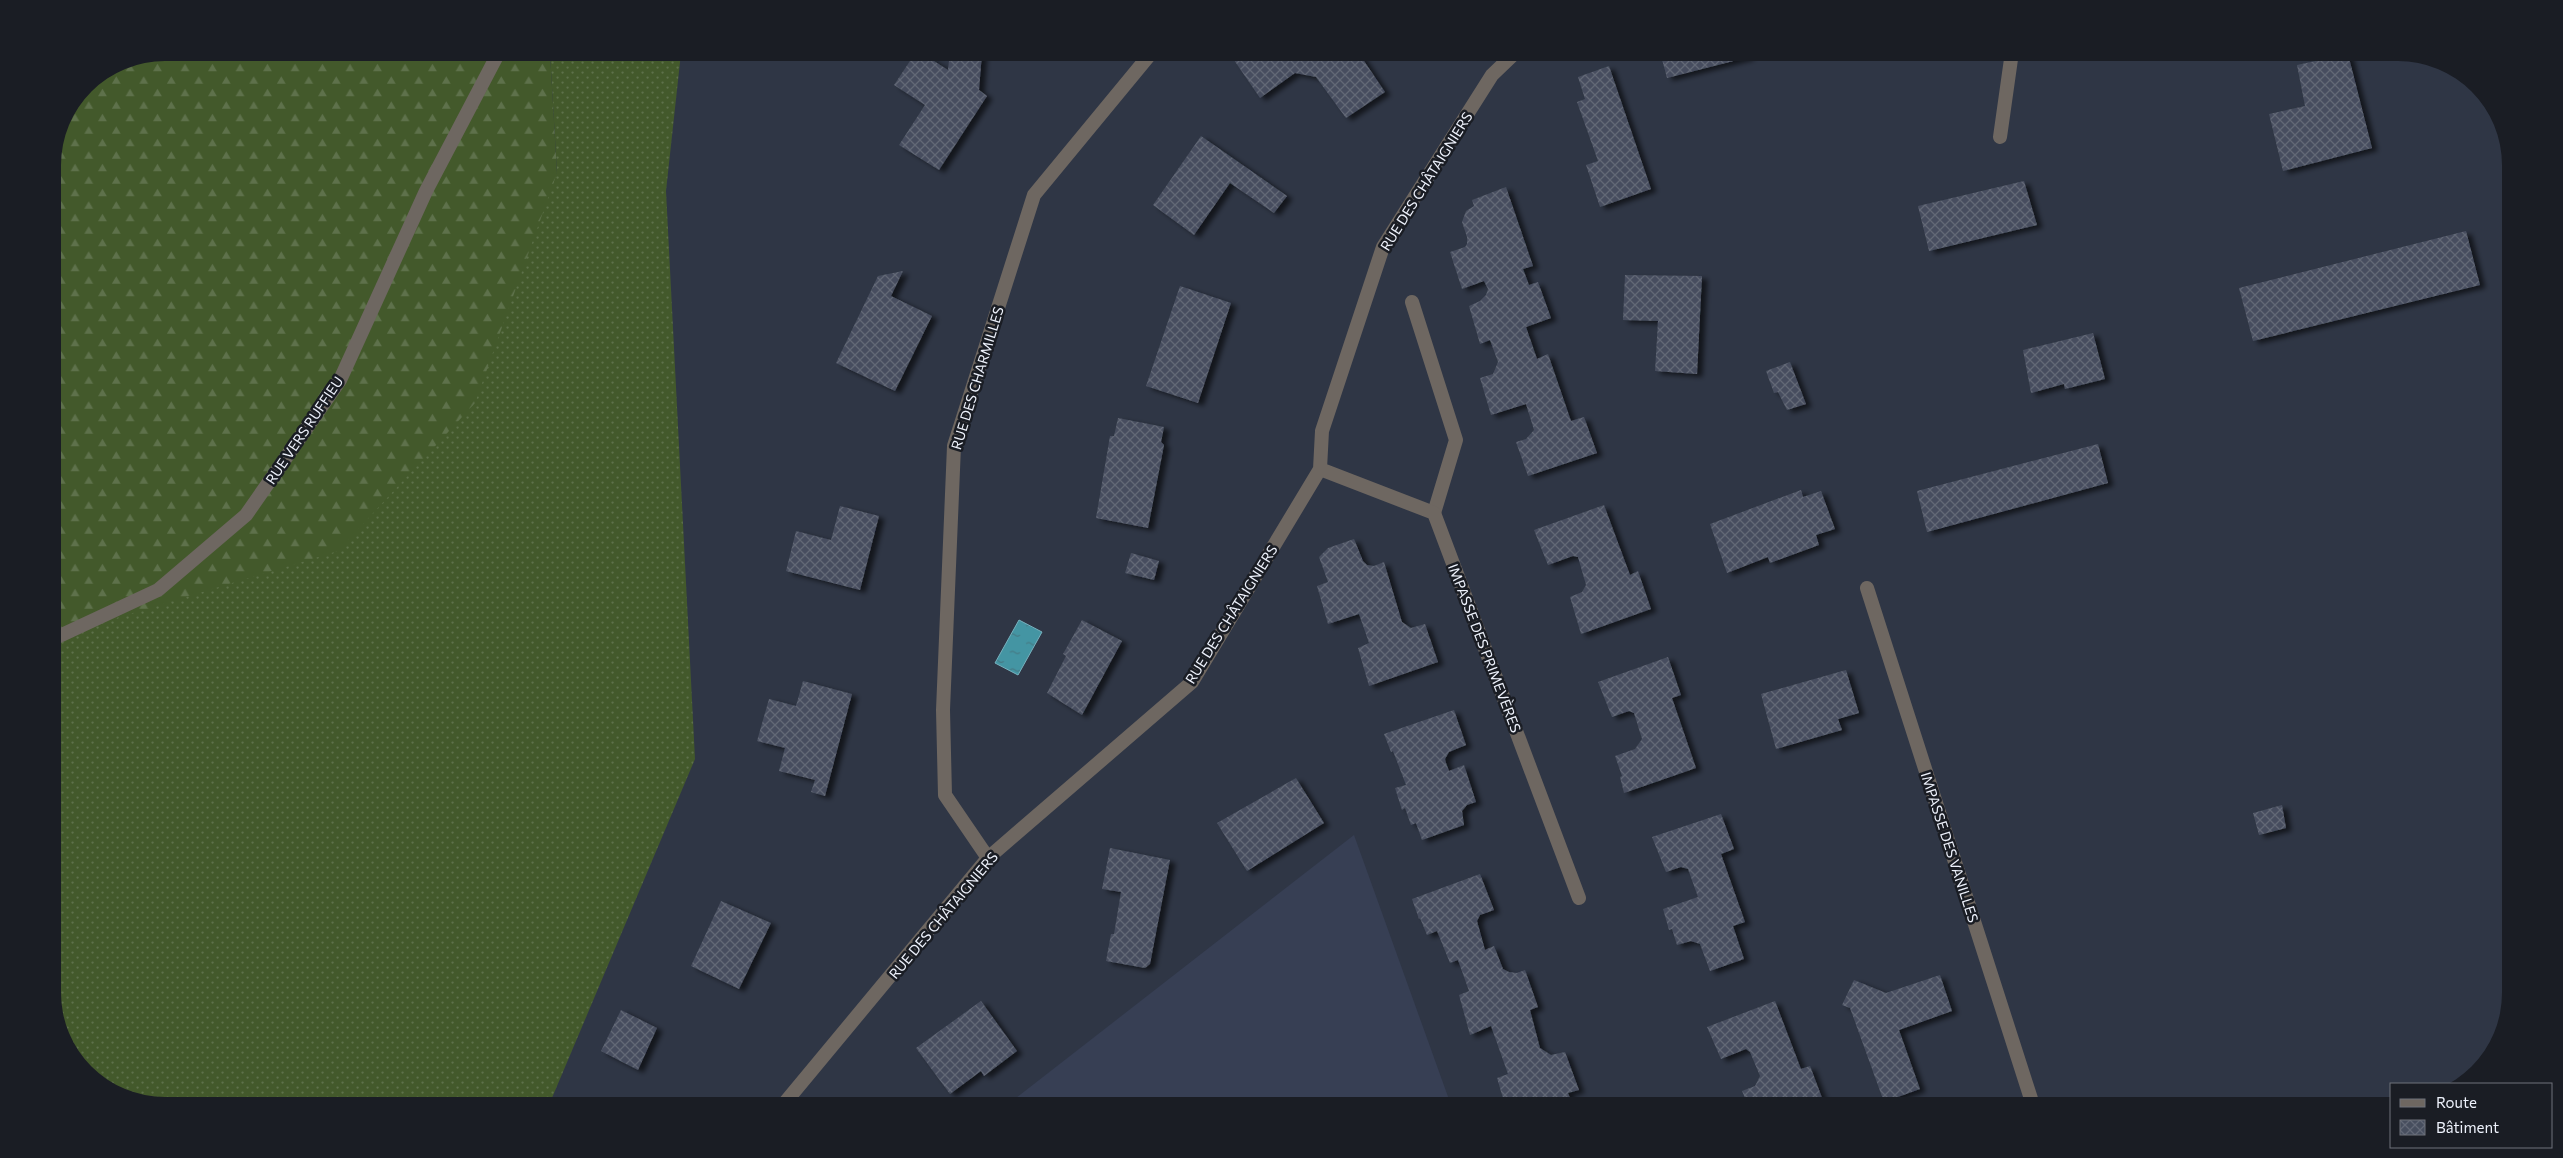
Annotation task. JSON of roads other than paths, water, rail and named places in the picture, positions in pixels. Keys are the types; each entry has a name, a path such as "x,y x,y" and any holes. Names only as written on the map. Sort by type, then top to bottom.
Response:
{"street":[{"name":"RUE VERS RUFFIEU","path":"61,635 158,590 246,515 340,380 426,191 494,61"},
{"name":"RUE DES CHARMILLES","path":"988,858 945,795 943,710 954,446 1034,194 1145,61"},
{"name":"RUE DES CHÂTAIGNIERS","path":"791,1097 988,858 1192,682 1320,469 1322,431 1383,247 1492,75 1507,61"},
{"path":"2000,137 2011,61"},
{"path":"1320,469 1434,513 1456,440 1412,302"},
{"name":"IMPASSE DES PRIMEVÈRES","path":"1434,513 1578,898"},
{"name":"IMPASSE DES VANILLES","path":"1867,588 2030,1097"}],"water":[{"path":"1019,620 1042,632 1018,675 995,663"}]}
